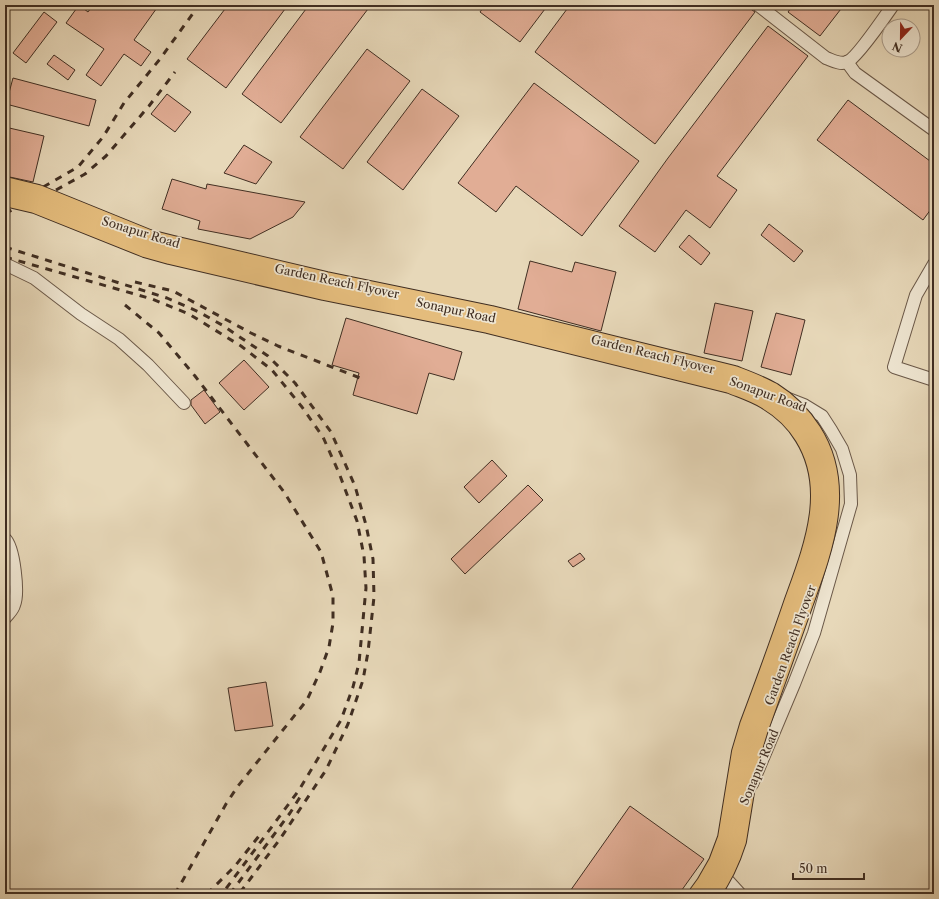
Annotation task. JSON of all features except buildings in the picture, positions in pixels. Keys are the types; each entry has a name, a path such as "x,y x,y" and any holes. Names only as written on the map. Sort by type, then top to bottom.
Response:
{"main road":[{"name":"Garden Reach Flyover","path":"5,185 38,193 149,238 326,280 491,314 734,374 772,390 793,406 817,437 827,460 832,496 829,520 819,563 752,755 736,848 728,867 712,894"},
{"name":"Garden Reach Flyover","path":"5,198 42,208 145,249 170,256 347,297 488,325 730,385 766,401 789,419 806,443 815,464 819,485 817,518 808,559 748,725 740,752 724,844 711,873 697,894"}],"street":[{"path":"758,5 826,58 837,62 846,62 852,58 894,5"},
{"path":"846,62 855,73 934,130"},
{"name":"Sonapur Road","path":"5,191 39,199 138,232 300,276 541,328 682,364 804,405 822,416 842,449 850,475 851,504 814,633 794,684 726,844 722,860 697,894"},
{"path":"5,264 34,278 96,325 119,339 184,403"},
{"path":"934,264 916,295 894,367 934,380"},
{"path":"5,539 8,542 13,556 16,594 14,606 5,618"},
{"path":"716,867 740,894"}],"railway":[{"path":"5,204 31,194 78,167 103,137 124,103 160,59 199,5"},
{"path":"5,213 45,196 85,174 106,156 149,106 175,72"},
{"path":"5,247 167,298 199,312 222,325 268,356 295,383 331,432 355,486 366,525 373,559 374,597 368,652 363,680 348,724 326,770 280,839 239,894"},
{"path":"5,257 152,299 189,314 241,346 272,370 302,407 323,437 339,473 357,521 364,556 366,588 359,663 353,687 341,720 299,790 222,894"},
{"path":"135,282 173,291 278,346 360,378"},
{"path":"125,305 159,333 195,376 284,492 321,552 333,596 333,623 329,647 320,672 307,700 238,786 226,804 175,894"},
{"path":"230,894 290,813 302,794"},
{"path":"207,894 235,866 259,836"}]}
